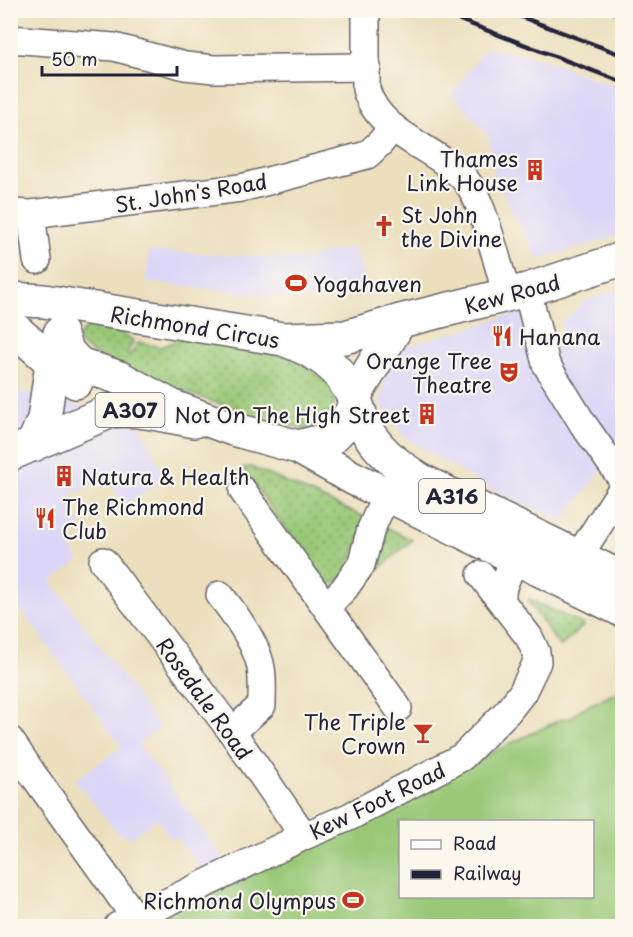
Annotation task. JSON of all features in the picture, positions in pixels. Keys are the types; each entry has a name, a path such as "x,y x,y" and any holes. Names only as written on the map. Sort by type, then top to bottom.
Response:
{"main road":[{"name":"Kew Road","path":"283,339 345,337 400,321 517,293 622,259"},
{"name":"A316","path":"10,299 44,301 84,308"},
{"name":"Richmond Circus","path":"56,348 68,318 84,308 283,339 305,347 329,362 355,400"},
{"path":"355,400 400,321"},
{"name":"A316","path":"10,324 56,348 77,382 99,392 173,407 233,429 298,447 353,478 622,610"},
{"name":"A307","path":"22,449 44,418 56,348"},
{"name":"A316","path":"298,447 330,439 345,424 355,400"},
{"name":"A316","path":"355,400 368,433 388,457 402,469 429,485 622,578"},
{"name":"A307","path":"22,449 111,411 124,410 233,429"}],"street":[{"path":"366,11 366,89 370,100 393,127 451,167 469,184 546,364 583,424 622,479"},
{"path":"10,39 114,46 185,66 214,69 367,67"},
{"name":"St. John's Road","path":"21,213 241,188 367,155 393,127"},
{"path":"21,213 37,260"},
{"path":"578,557 622,489"},
{"path":"243,491 398,708"},
{"path":"326,607 344,589 361,565 371,529 387,493"},
{"path":"501,601 503,587 515,556"},
{"name":"Rosedale Road","path":"103,561 232,732 304,836"},
{"path":"481,575 501,601"},
{"path":"220,595 237,618 261,666 262,705 232,732"},
{"name":"Kew Foot Road","path":"127,922 304,836 350,817 462,757 508,711 522,693 537,662 530,637 501,601"},
{"path":"10,740 127,922"}],"shaded area":[{"path":"486,48 532,56 622,89 622,233 609,239 538,259 495,177 489,137 452,94"},
{"path":"353,247 364,277 360,291 312,301 146,282 149,251 303,259"},
{"path":"622,288 622,456 602,469 563,521 483,485 403,436 379,401 388,372 401,348 522,312 552,345 566,338 560,324 585,301"},
{"path":"10,390 137,420 165,478 125,505 107,479 66,497 82,528 66,536 79,561 51,581 160,728 138,744 226,861 202,871 177,837 172,840 157,819 131,838 117,833 75,780 122,747 11,596"}],"green space":[{"path":"90,324 114,328 134,341 127,353 130,355 139,342 160,347 183,338 299,360 334,388 332,409 322,427 304,429 263,419 108,365 77,341"},
{"path":"251,467 369,519 342,579 325,586 243,468"},
{"path":"386,527 412,540 360,586"},
{"path":"529,599 584,625 560,647"},
{"path":"622,690 622,926 140,926 505,746 562,719 571,718 581,709"}],"railway":[{"path":"434,10 622,82"},
{"path":"503,10 622,55"},
{"path":"608,10 622,16"}],"place":[{"name":"Thames Link House","path":"535,170"},
{"name":"St John the Divine","path":"384,226"},
{"name":"Yogahaven","path":"296,283"},
{"name":"Hanana","path":"502,336"},
{"name":"Orange Tree Theatre","path":"509,372"},
{"name":"Not On The High Street","path":"427,414"},
{"name":"Natura & Health","path":"64,476"},
{"name":"The Richmond Club","path":"45,518"},
{"name":"The Triple Crown","path":"423,733"},
{"name":"Richmond Olympus","path":"353,900"}]}
